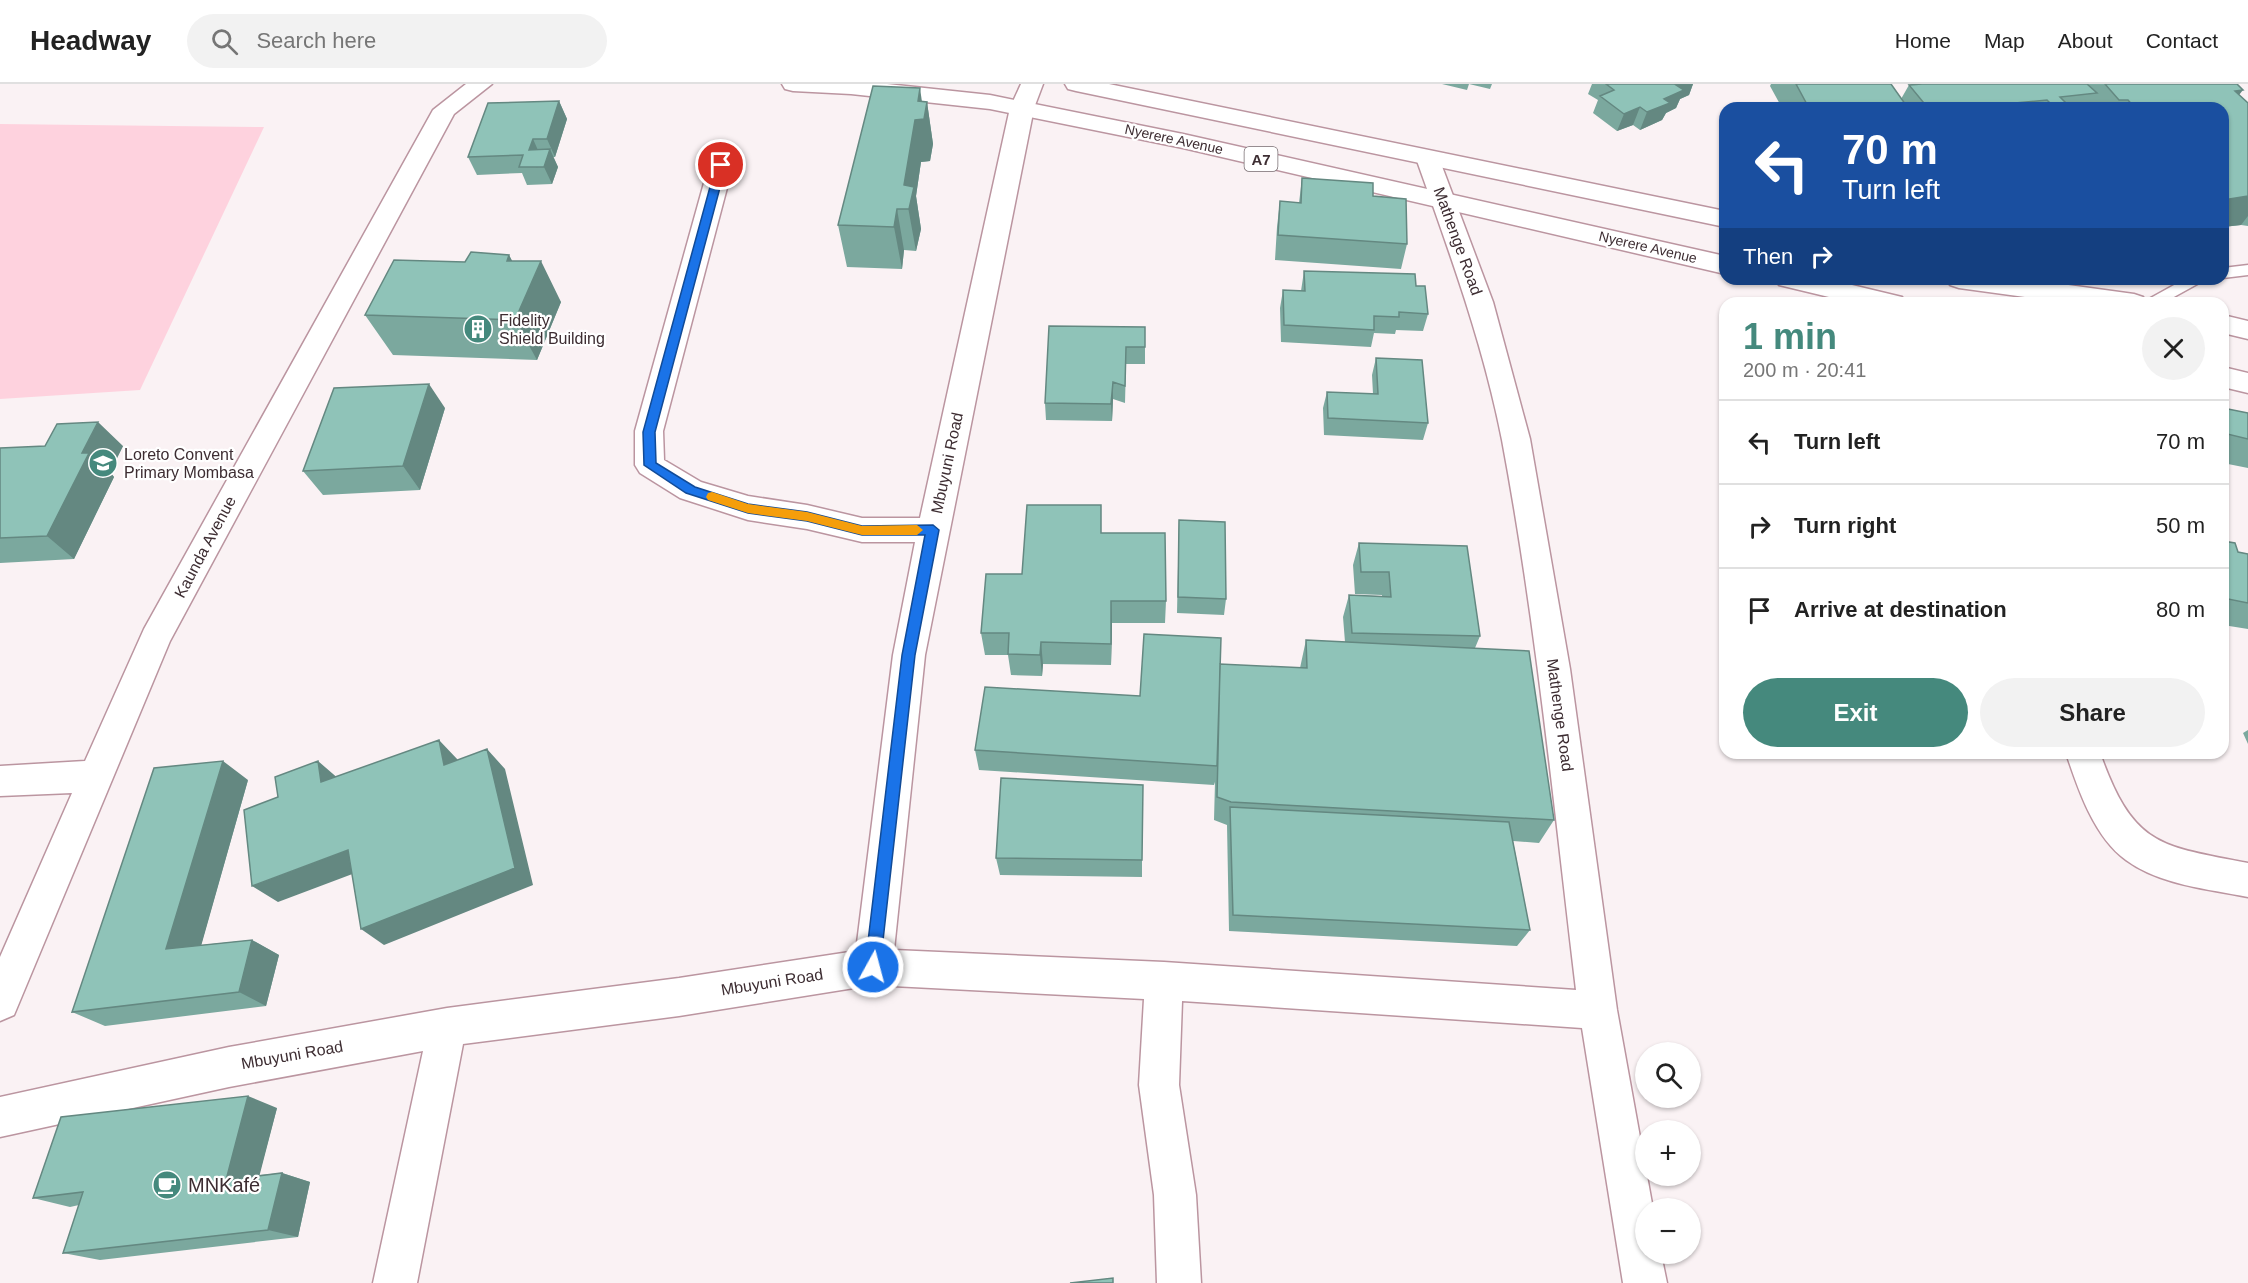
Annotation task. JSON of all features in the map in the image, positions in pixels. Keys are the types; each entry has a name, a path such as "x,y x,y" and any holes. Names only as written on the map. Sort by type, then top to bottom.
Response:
{"main road":[{"name":"Kaunda Avenue","path":"0,1002 155,638 441,97 481,84"},
{"name":"Nyerere Avenue","path":"793,84 852,86 948,96 1027,96 1184,141 1719,264"},
{"name":"A7","path":"1076,84 1719,218"},
{"name":"Mbuyuni Road","path":"0,1118 229,1067 447,1027 679,997 873,967 909,655 933,530 1027,96"},
{"name":"Mathenge Road","path":"1428,158 1480,302 1516,440 1554,669 1599,1010 1645,1283"},
{"path":"721,165 649,432 650,465 691,490 748,508 807,517 862,531 933,530"},
{"path":"1532,220 1719,246"},
{"path":"1814,285 1867,297"},
{"path":"2003,285 2090,297"},
{"path":"2050,285 2110,297"},
{"path":"2229,325 2248,330"},
{"path":"2229,378 2248,383"},
{"path":"2085,759 2113,820 2138,848 2171,863 2248,880"},
{"path":"0,781 97,776"},
{"path":"873,967 1164,981 1599,1010"},
{"path":"1164,981 1159,1086 1175,1195 1179,1283"},
{"path":"395,1283 447,1027"}],"lane":[{"path":"2229,272 2248,270"},
{"path":"2163,297 2185,285"}],"shaded area":[{"path":"0,124 264,127 140,390 0,399"}],"building":[{"path":"1606,84 1679,84 1676,85 1684,90 1664,99 1670,103 1647,112 1640,107 1624,114 1600,96 1614,90"},
{"path":"1796,84 1891,84 1904,102 1806,102"},
{"path":"2087,84 2097,93 2060,97 2065,102 2047,100 1923,102 1909,85"},
{"path":"2105,84 2237,84 2243,90 2235,91 2248,103 2248,196 2229,199 2229,102 2130,102 2119,100"},
{"path":"873,86 920,88 918,101 927,102 924,119 915,120 904,185 914,187 909,209 897,209 894,227 838,225"},
{"path":"559,101 547,139 533,139 529,150 550,149 544,167 519,167 523,155 468,157 488,103"},
{"path":"1302,178 1373,183 1373,196 1406,199 1407,244 1278,235 1280,201 1301,203"},
{"path":"471,252 509,255 507,261 541,261 515,320 365,315 394,260 465,262"},
{"path":"1304,271 1415,274 1416,286 1425,286 1428,314 1399,312 1399,317 1374,316 1374,330 1284,325 1283,290 1305,291"},
{"path":"1049,326 1145,327 1145,347 1126,347 1125,386 1113,382 1111,404 1045,403"},
{"path":"1376,358 1422,360 1428,423 1328,418 1327,392 1378,394"},
{"path":"429,384 403,466 303,471 334,388"},
{"path":"2229,409 2248,413 2248,439 2229,434"},
{"path":"98,422 82,453 89,453 47,536 0,538 0,448 45,446 57,424"},
{"path":"1027,505 1101,505 1101,533 1165,533 1166,601 1111,601 1111,644 1041,642 1040,655 1008,654 1009,633 981,633 986,574 1022,574"},
{"path":"1179,520 1225,522 1226,599 1178,597"},
{"path":"2229,542 2235,543 2238,552 2248,554 2248,603 2229,599"},
{"path":"1359,543 1467,546 1480,636 1352,633 1349,595 1391,597 1389,572 1361,572"},
{"path":"1144,634 1221,638 1217,766 975,750 985,687 1140,696"},
{"path":"1306,640 1529,651 1554,820 1231,802 1217,797 1220,664 1307,668"},
{"path":"439,740 444,765 487,749 515,868 361,929 348,850 252,886 244,810 278,797 275,777 318,761 321,782"},
{"path":"223,761 166,949 252,940 239,992 72,1012 154,768"},
{"path":"1001,778 1143,785 1142,860 996,858"},
{"path":"1230,807 1509,822 1530,930 1233,915"},
{"name":"MNKafé","path":"248,1096 226,1180 282,1173 268,1230 63,1253 83,1192 33,1198 61,1117"},
{"path":"1113,1278 1113,1283 1070,1283"}],"slow traffic":[{"path":"712,497 748,508 807,517 862,531 917,530"}],"place":[{"name":"Fidelity Shield Building","path":"478,329"},
{"name":"Loreto Convent Primary Mombasa","path":"103,463"},
{"name":"MNKafé","path":"167,1185"}],"route":[{"path":"721,165 649,432 650,465 691,490 748,508 807,517 862,531 933,530 909,655 873,967"}]}
